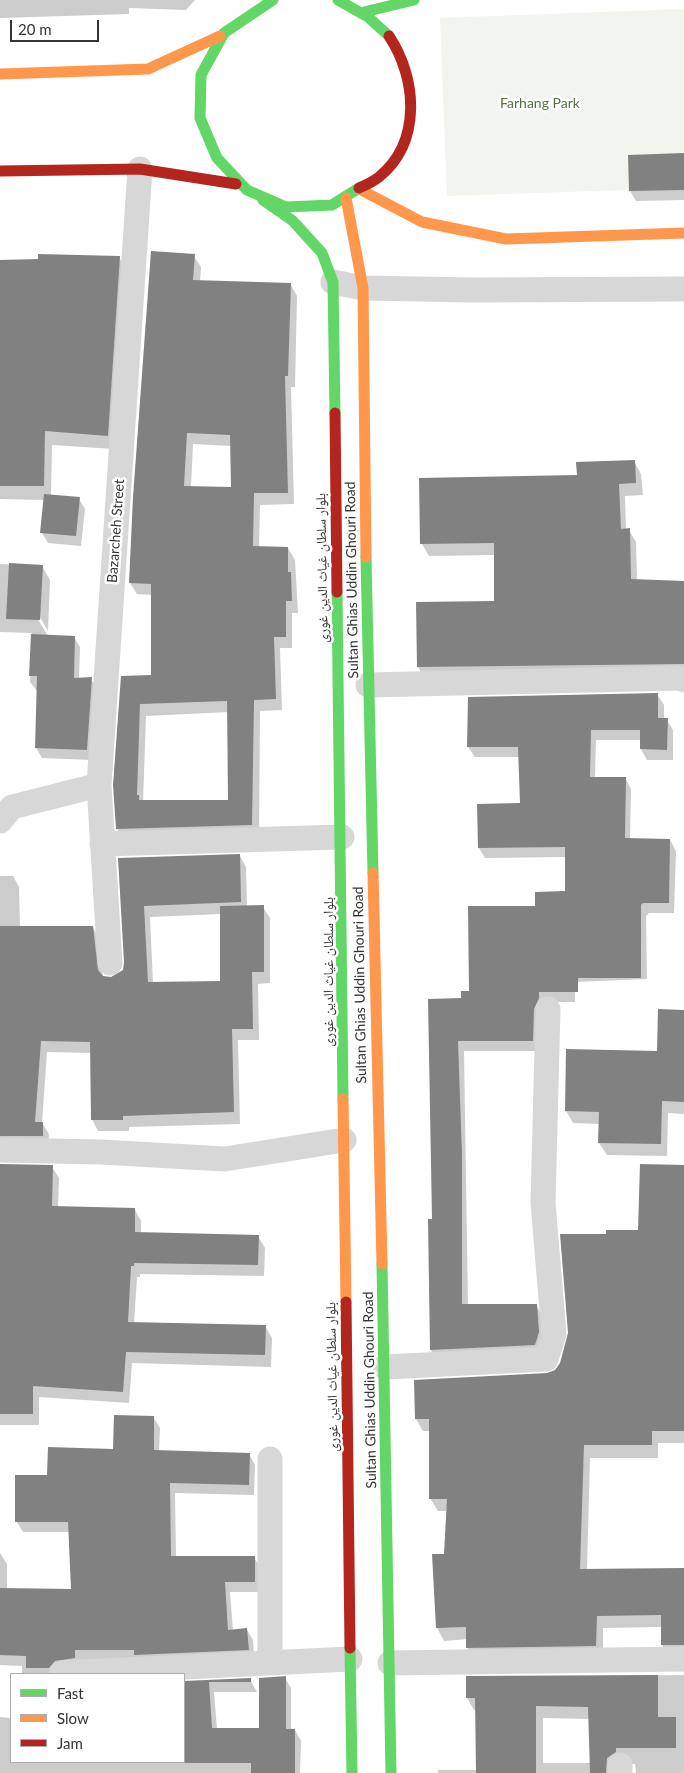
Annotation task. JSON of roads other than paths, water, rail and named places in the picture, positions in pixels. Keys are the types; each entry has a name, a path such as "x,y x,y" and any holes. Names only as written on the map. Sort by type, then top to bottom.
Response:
{"main road":[{"path":"0,74 148,69 220,36 249,10 272,0"},
{"path":"220,36 204,65 198,97 202,129 215,159 236,184 263,200 290,208 319,208 363,191 389,168 406,137 412,102 407,68 390,36 364,12 338,0"},
{"path":"364,12 414,0"},
{"path":"0,172 140,169 236,184"},
{"path":"363,191 422,222 506,239 684,233"},
{"name":"Sultan Ghias Uddin Ghouri Road","path":"346,198 363,288 368,685 385,1367 391,1773"},
{"name":"بلوار سلطان غیاث الدین غوری","path":"263,200 293,221 322,253 333,282 342,837 352,1773"}],"street":[{"name":"Bazarcheh Street","path":"110,963 99,785 140,169"},
{"path":"333,282 363,288 472,290 684,289"},
{"path":"368,685 684,680"},
{"path":"0,821 12,807 99,785"},
{"path":"102,844 342,837"},
{"path":"385,1367 546,1359 554,1334 543,1203 548,1009"},
{"path":"0,1150 101,1152 225,1159 344,1140"},
{"path":"270,1459 270,1662"},
{"path":"62,1673 350,1658"},
{"path":"390,1663 684,1659"}],"park label":[{"name":"Farhang Park","path":"540,103"}]}
